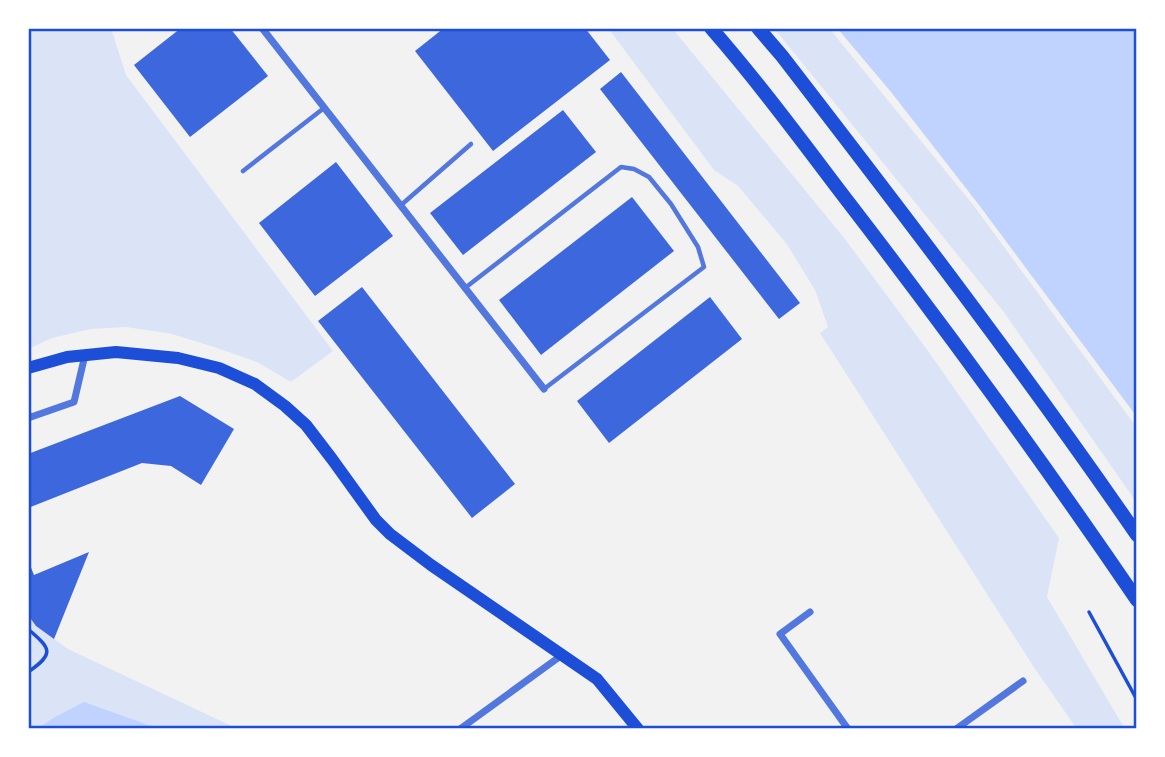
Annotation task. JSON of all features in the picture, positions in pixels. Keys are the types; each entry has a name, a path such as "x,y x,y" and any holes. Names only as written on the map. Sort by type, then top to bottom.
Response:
{"highway":[{"path":"711,28 743,65 930,308 1059,485 1137,600"},
{"path":"758,28 936,257 1089,465 1137,535"}],"main road":[{"path":"28,368 67,357 116,352 178,358 219,368 255,384 306,425 376,520 390,534 597,678 638,729"}],"street":[{"path":"262,28 544,389"},
{"path":"28,415 31,417 74,402 85,355"},
{"path":"810,612 780,634 848,729"},
{"path":"460,729 563,655"},
{"path":"956,729 1023,681"}],"lane":[{"path":"243,172 324,108"},
{"path":"400,206 471,144"},
{"path":"464,289 621,167 634,169 649,177 671,204 698,247 704,268 544,389"}],"path":[{"path":"1089,612 1137,701"},
{"path":"28,629 46,646 47,651 44,659 28,672"}],"shaded area":[{"path":"28,28 111,28 126,75 333,351 291,382 257,362 214,347 172,334 126,327 91,329 52,338 28,349"},
{"path":"608,28 672,28 845,239 928,351 1059,538 1047,597 1125,729 1077,729 1035,669 820,333 828,327 815,290 786,243 738,186 714,170"},
{"path":"774,28 829,28 974,206 1137,428 1137,503 1003,311"},
{"path":"28,615 36,626 68,649 238,729 28,729"}],"water":[{"path":"837,28 1137,28 1137,417 979,205"},
{"path":"84,702 151,726 166,729 37,729"}],"building":[{"path":"181,28 230,28 268,76 190,137 134,65"},
{"path":"444,28 585,28 610,60 493,151 415,51"},
{"path":"621,72 800,303 779,319 600,89"},
{"path":"563,110 596,152 463,255 430,213"},
{"path":"336,162 393,236 315,296 259,223"},
{"path":"632,197 674,251 541,355 499,300"},
{"path":"362,287 515,484 472,518 318,321"},
{"path":"710,297 742,339 609,443 577,401"},
{"path":"180,396 234,429 201,485 171,466 142,463 28,508 28,454"},
{"path":"89,552 54,639 36,626 28,615 28,560 34,575"}]}
